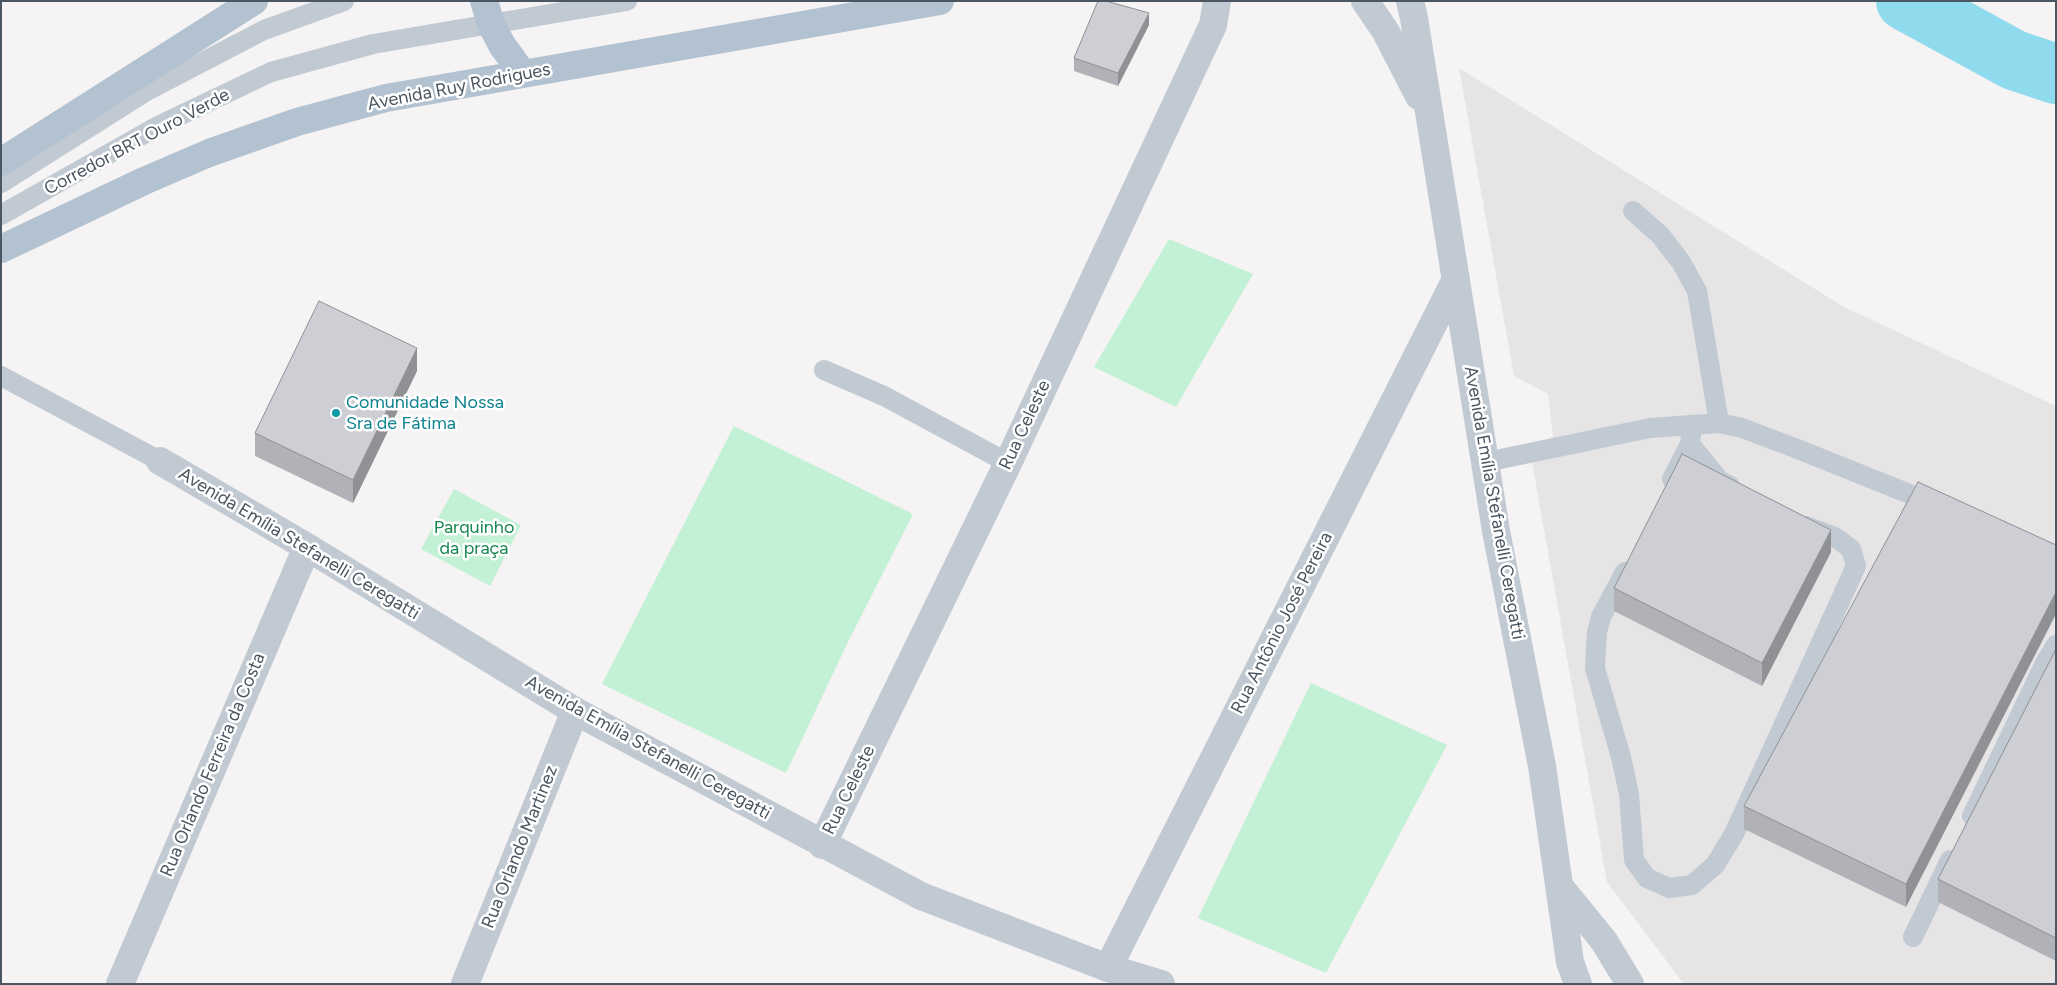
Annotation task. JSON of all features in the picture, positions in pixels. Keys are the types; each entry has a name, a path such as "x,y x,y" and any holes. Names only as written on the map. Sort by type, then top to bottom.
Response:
{"main road":[{"path":"1,162 254,1"},
{"name":"Avenida Ruy Rodrigues","path":"1,249 144,181 209,153 297,122 386,98 940,1"},
{"path":"487,13 502,45 522,74"}],"street":[{"name":"Rua Celeste","path":"822,845 1008,463 1213,25 1217,1"},
{"name":"Avenida Emília Stefanelli Ceregatti","path":"1365,1 1386,32 1431,119"},
{"name":"Avenida Emília Stefanelli Ceregatti","path":"1410,1 1431,119 1496,531 1542,766 1570,962 1578,984"},
{"name":"Rua Antônio José Pereira","path":"1108,968 1456,279"},
{"name":"Avenida Emília Stefanelli Ceregatti","path":"160,461 307,547 575,711 822,845 921,896 1108,968 1161,984"},
{"name":"Rua Orlando Ferreira da Costa","path":"120,984 307,547"},
{"name":"Rua Orlando Martinez","path":"465,984 575,711"},
{"path":"1559,886 1604,941 1630,984"}],"lane":[{"name":"Corredor BRT Ouro Verde","path":"1,183 144,92 264,30 344,1"},
{"name":"Corredor BRT Ouro Verde","path":"1,215 158,126 271,72 487,13 628,1"},
{"path":"1633,211 1660,235 1681,262 1697,291 1719,423"},
{"path":"824,370 884,396 1008,463"},
{"path":"1,376 160,461"},
{"path":"1486,462 1650,428 1691,434 1719,423 1742,428 1795,448 1951,511"},
{"path":"1665,492 1691,434"},
{"path":"1691,434 1720,481 1744,494"},
{"path":"1634,554 1602,617 1597,632 1595,668 1621,757 1629,794 1634,860 1647,878 1669,888 1692,885 1715,865 1734,834 1856,566 1851,549 1843,543 1792,520"},
{"path":"1913,937 2045,663 2056,645"}],"shaded area":[{"path":"1459,68 1844,307 2056,406 2056,984 1684,984 1607,882 1530,451 1553,436 1548,394 1514,376"}],"green space":[{"path":"1169,239 1253,274 1176,407 1094,367"},
{"path":"734,426 913,514 848,642 786,773 602,684"},
{"name":"Parquinho da praça","path":"454,489 521,525 490,586 421,549"},
{"path":"1311,683 1447,745 1326,973 1198,918"}],"building":[{"path":"1098,1 1106,1 1149,13 1118,73 1074,58"},
{"name":"Comunidade Nossa Sra de Fátima","path":"319,301 417,348 353,480 255,433"},
{"path":"1682,454 1831,530 1762,663 1614,588"},
{"path":"1918,482 2056,545 2056,592 1906,884 1744,806"},
{"path":"2056,649 2056,938 1938,879"}],"waterway":[{"path":"1906,1 2014,60 2056,74"}],"place":[{"name":"Comunidade Nossa Sra de Fátima","path":"336,413"}]}
